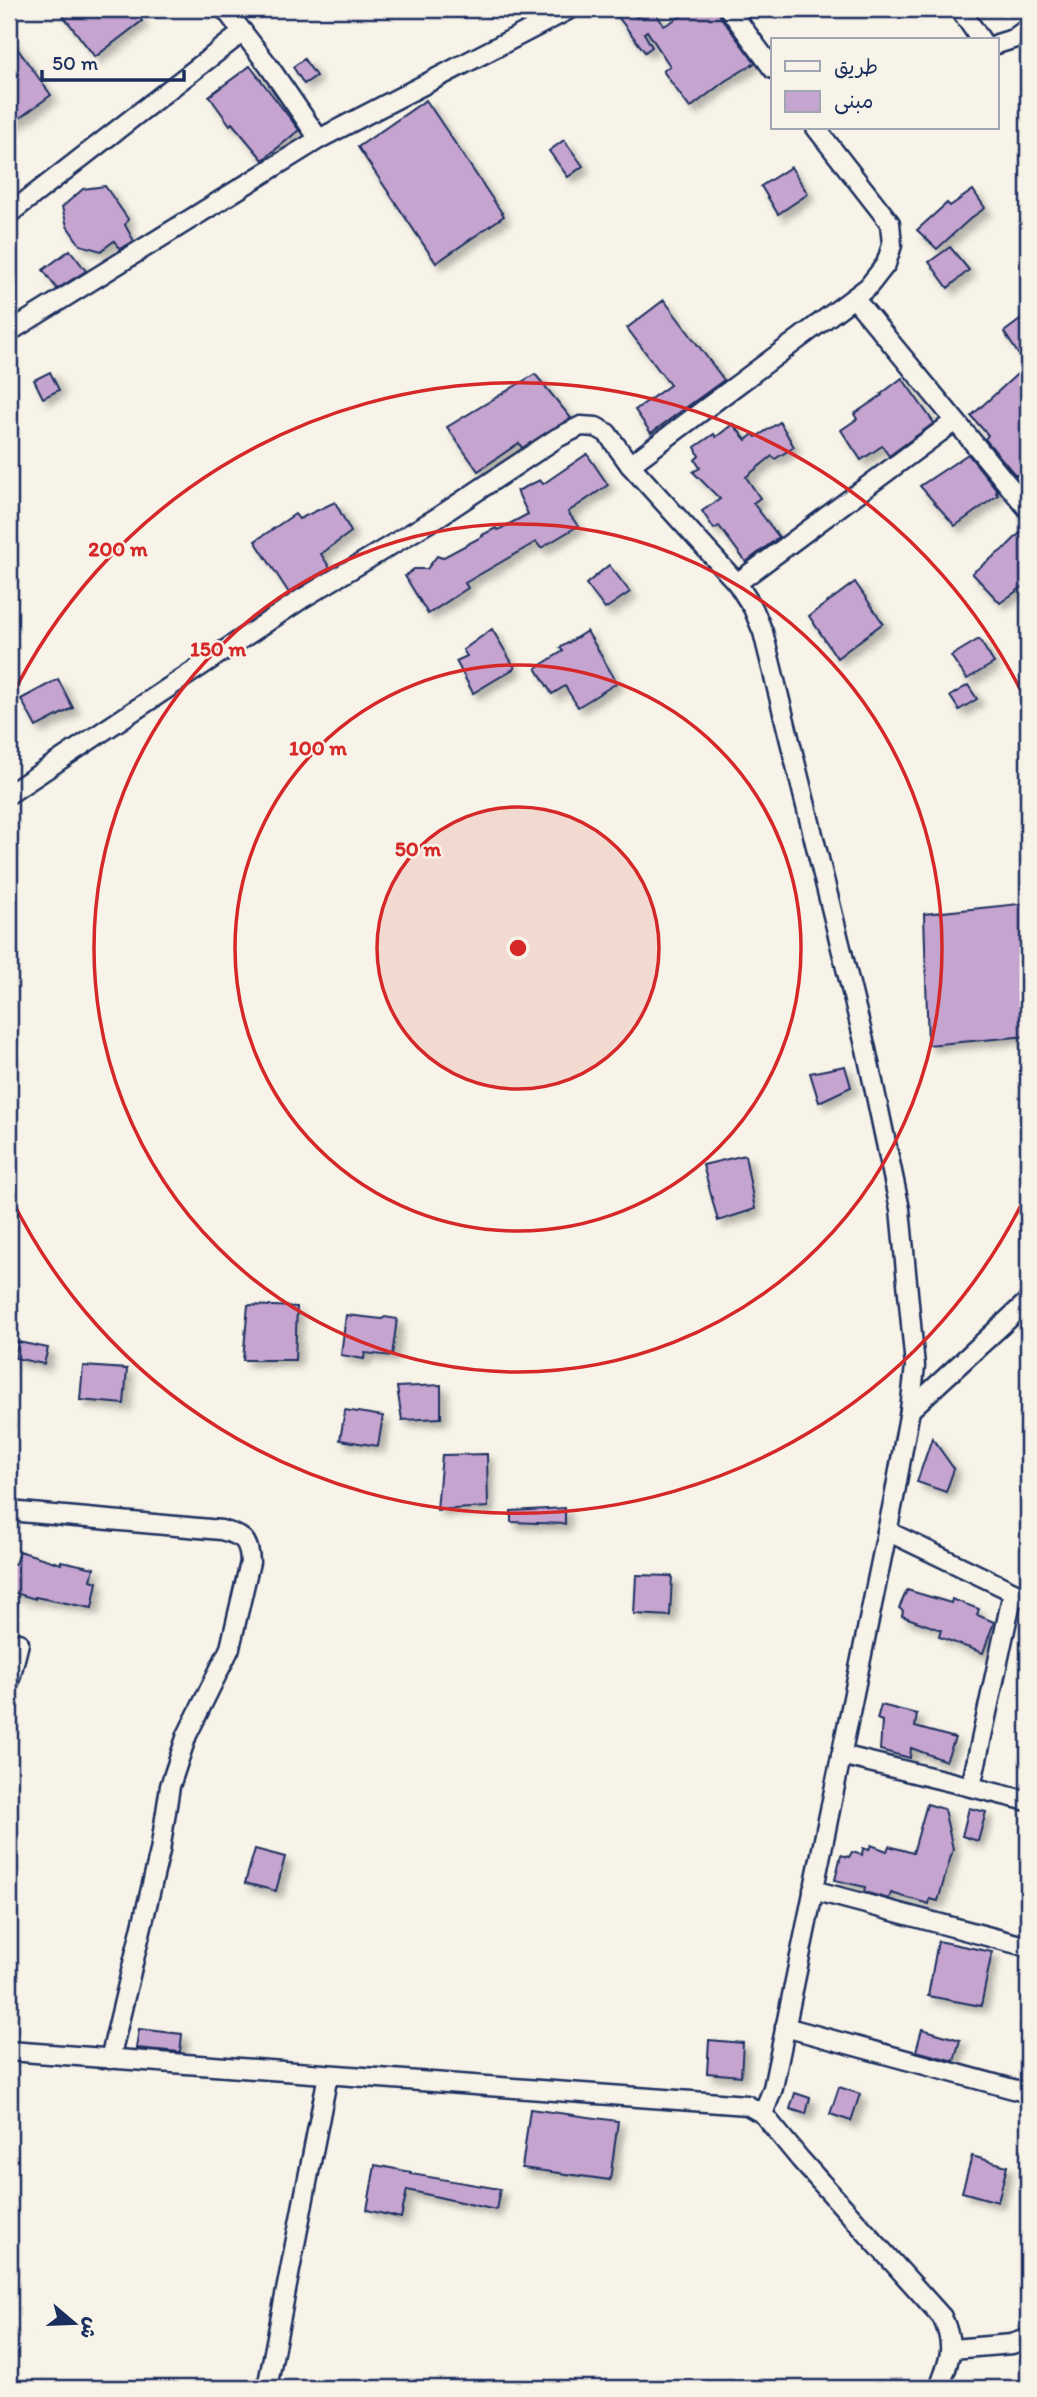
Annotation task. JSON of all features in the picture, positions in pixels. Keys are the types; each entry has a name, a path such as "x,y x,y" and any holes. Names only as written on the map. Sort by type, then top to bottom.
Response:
{"street":[{"path":"225,9 319,139"},
{"path":"9,331 319,139 570,9"},
{"path":"729,9 771,66"},
{"path":"960,9 980,38"},
{"path":"998,44 1013,39 1028,28"},
{"path":"9,214 243,32"},
{"path":"630,465 854,298 886,264 892,244 890,223 818,130"},
{"path":"854,298 1028,509"},
{"path":"737,583 955,421"},
{"path":"9,794 303,597 438,517 557,438 582,426 597,427 607,433 630,465 737,583 753,608 763,632 875,1089 900,1209 915,1366 910,1410 887,1531 773,2088 763,2114"},
{"path":"910,1410 1028,1301"},
{"path":"9,1511 221,1530 240,1535 249,1548 250,1562 230,1648 187,1735 170,1786 160,1851 110,2059"},
{"path":"887,1531 1021,1596 971,1787"},
{"path":"9,1684 19,1643"},
{"path":"841,1755 1028,1801"},
{"path":"813,1889 1028,1947"},
{"path":"785,2027 1028,2093"},
{"path":"9,2052 747,2105 763,2114 942,2317 950,2335 951,2349 939,2388"},
{"path":"267,2388 328,2076"},
{"path":"951,2349 1013,2344 1028,2338"}],"building":[{"path":"58,9 133,9 142,21 95,57"},
{"path":"612,9 632,9 637,18 653,9 664,26 693,9 718,9 720,16 755,63 725,81 690,108 663,71 670,66 647,31 644,33 652,47 645,52"},
{"path":"9,37 51,95 9,126"},
{"path":"304,59 316,76 304,84 293,67"},
{"path":"250,66 299,130 263,160 232,123 230,125 209,96"},
{"path":"426,100 504,216 436,263 358,147"},
{"path":"564,140 583,166 568,177 549,151"},
{"path":"791,167 808,194 778,214 761,186"},
{"path":"105,186 128,219 125,225 134,241 120,249 114,241 101,251 80,245 67,226 62,207 83,189"},
{"path":"973,190 985,208 937,249 917,230 947,203 950,206"},
{"path":"950,247 969,270 948,288 929,262"},
{"path":"70,250 86,271 57,289 43,270"},
{"path":"664,300 724,380 651,433 635,410 670,385 627,328"},
{"path":"1028,314 1028,465 1016,476 985,439 988,435 971,416 1026,366 1004,332"},
{"path":"50,372 59,390 43,398 34,380"},
{"path":"535,374 571,418 522,448 519,443 478,471 447,427"},
{"path":"902,378 934,423 889,456 882,446 861,460 841,430 857,419 854,414"},
{"path":"780,422 794,447 775,459 772,456 746,477 760,498 753,503 779,537 746,562 719,526 714,529 702,511 720,499 693,472 700,468 695,460 699,456 695,447 714,434 716,437 733,424 746,440"},
{"path":"587,454 608,485 568,512 578,526 541,548 536,542 465,583 468,588 428,614 405,576 414,569 427,569 437,556 442,558 482,535 528,514 517,491 540,480 543,484"},
{"path":"968,454 998,491 998,495 955,526 920,486"},
{"path":"335,502 351,532 321,554 330,568 289,593 255,541 295,514 299,519"},
{"path":"1028,525 1028,583 1000,603 972,573 1006,547"},
{"path":"609,565 630,592 605,609 586,584"},
{"path":"855,582 883,623 837,658 809,616"},
{"path":"492,629 515,668 473,693 456,661 467,656 463,650"},
{"path":"587,631 617,683 578,707 565,686 552,694 536,668"},
{"path":"979,639 994,663 967,679 951,656"},
{"path":"58,679 73,708 36,727 21,699"},
{"path":"968,685 977,699 959,710 950,696"},
{"path":"1028,903 1028,1036 928,1045 924,914"},
{"path":"845,1066 851,1087 819,1102 810,1073"},
{"path":"745,1155 755,1209 718,1221 703,1165"},
{"path":"248,1305 297,1307 295,1360 243,1360"},
{"path":"346,1315 397,1319 392,1356 365,1353 364,1359 341,1355"},
{"path":"18,1342 48,1348 44,1364 15,1358"},
{"path":"83,1366 127,1369 124,1404 80,1400"},
{"path":"441,1385 441,1418 402,1420 397,1387"},
{"path":"345,1410 383,1416 378,1446 340,1440"},
{"path":"932,1438 954,1469 946,1492 917,1482"},
{"path":"487,1454 488,1507 437,1510 442,1455"},
{"path":"565,1508 565,1524 511,1522 511,1511"},
{"path":"19,1551 61,1564 61,1561 94,1568 91,1580 97,1582 92,1608 35,1599 9,1591 9,1562 15,1564"},
{"path":"636,1575 672,1576 670,1616 634,1614"},
{"path":"907,1590 951,1603 952,1599 979,1609 977,1615 994,1622 983,1653 939,1637 941,1630 902,1616 903,1611 899,1608"},
{"path":"881,1705 917,1714 915,1727 955,1738 946,1761 911,1748 910,1758 880,1750 882,1721 877,1719"},
{"path":"927,1804 944,1809 953,1849 938,1901 930,1899 929,1904 891,1893 889,1899 864,1892 865,1887 835,1880 841,1855 849,1857 852,1852 862,1855 863,1848 869,1850 871,1845 887,1851 889,1846 913,1853"},
{"path":"969,1808 986,1812 978,1841 962,1836"},
{"path":"255,1849 285,1857 276,1891 245,1883"},
{"path":"938,1941 992,1952 981,2006 928,1996"},
{"path":"139,2029 182,2034 180,2052 136,2048"},
{"path":"922,2029 960,2040 954,2061 916,2051"},
{"path":"709,2040 743,2043 741,2076 707,2073"},
{"path":"839,2087 860,2094 851,2121 830,2114"},
{"path":"795,2093 810,2098 806,2114 790,2109"},
{"path":"530,2109 618,2121 610,2180 522,2168"},
{"path":"972,2156 1007,2166 998,2202 962,2192"},
{"path":"375,2165 500,2189 496,2210 407,2190 401,2218 367,2210"}]}
